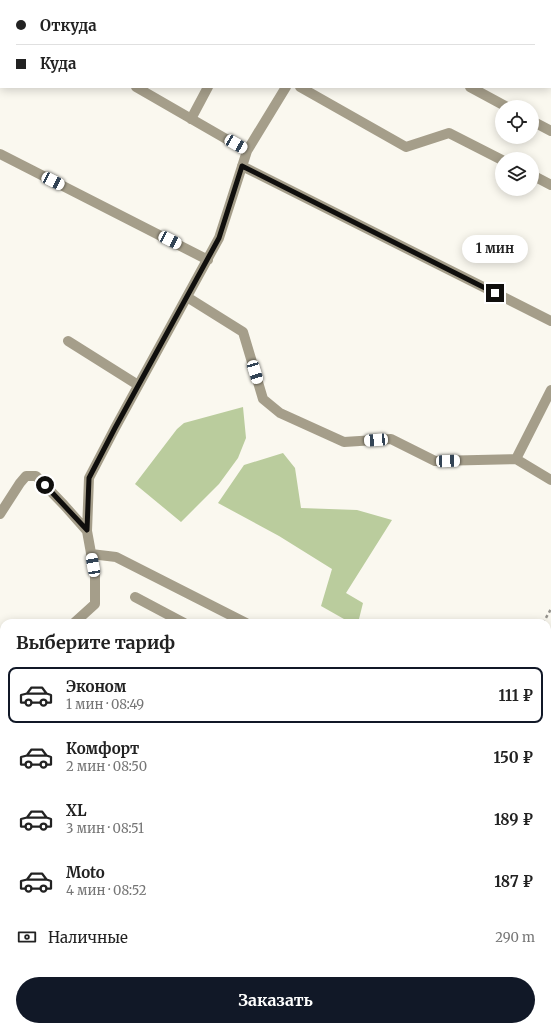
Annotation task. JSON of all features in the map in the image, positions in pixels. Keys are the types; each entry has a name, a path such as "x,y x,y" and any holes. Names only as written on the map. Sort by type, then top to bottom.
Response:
{"lane":[{"path":"138,88 247,151"},
{"path":"191,119 207,88"},
{"path":"78,619 95,604 95,575 87,530 89,478 138,385 208,260 219,238 247,151 285,88"},
{"path":"302,88 406,147 449,133 495,156"},
{"path":"472,88 495,101"},
{"path":"539,125 551,131"},
{"path":"0,154 208,260"},
{"path":"242,166 551,321"},
{"path":"539,179 551,185"},
{"path":"187,297 243,332 262,399 280,413 344,442 391,439 434,461 516,459 551,480"},
{"path":"68,341 138,385"},
{"path":"516,459 551,390"},
{"path":"0,514 26,476 36,476 87,530"},
{"path":"91,554 116,557 238,619"},
{"path":"135,597 176,619"}],"path":[{"path":"545,619 551,609"}],"green space":[{"path":"243,407 246,438 238,458 219,484 181,522 135,484 177,429 184,423"},
{"path":"283,453 295,468 301,508 357,510 392,520 346,593 363,603 359,619 344,619 321,606 332,569 279,536 218,503 244,465"}],"route":[{"path":"45,485 87,530 89,478 219,238 242,166 495,293"}]}
